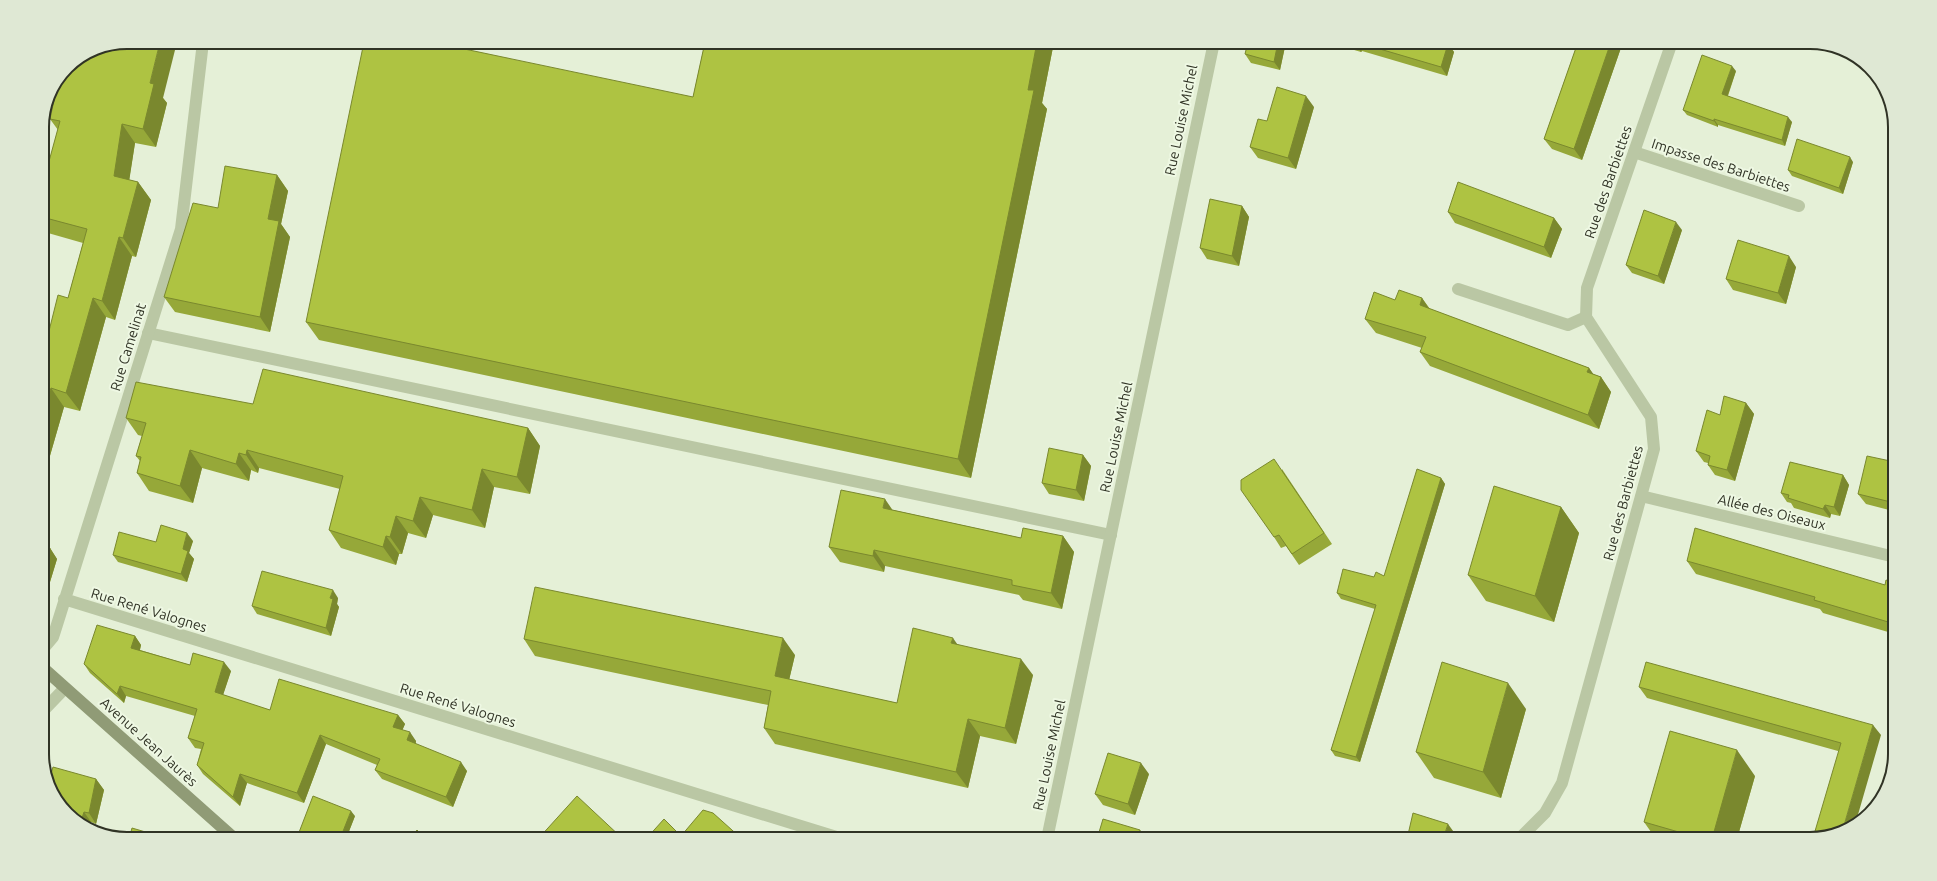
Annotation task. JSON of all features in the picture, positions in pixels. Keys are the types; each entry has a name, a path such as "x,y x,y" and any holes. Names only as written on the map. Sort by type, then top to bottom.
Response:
{"main road":[{"name":"Avenue Jean Jaurès","path":"49,673 227,832"}],"street":[{"name":"Rue Camelinat","path":"49,642 53,637 181,229 202,49"},
{"name":"Rue Louise Michel","path":"1048,832 1213,49"},
{"name":"Rue des Barbiettes","path":"1526,832 1545,813 1562,783 1654,449 1651,417 1586,317 1587,288 1670,49"},
{"name":"Impasse des Barbiettes","path":"1634,152 1799,206"},
{"path":"1458,289 1568,325 1586,317"},
{"path":"148,333 1110,535"},
{"name":"Allée des Oiseaux","path":"1641,496 1888,555"},
{"name":"Rue René Valognes","path":"64,600 820,832"},
{"path":"49,705 65,688"}],"building":[{"path":"158,49 150,83 154,84 143,129 122,124 114,176 138,182 123,238 119,237 102,301 93,298 66,393 51,388 49,395 49,331 58,295 68,298 87,229 49,219 49,161 60,121 50,119 55,97 62,84 76,68 88,59 102,53 117,50"},
{"path":"363,49 464,49 693,97 703,49 1036,49 1028,90 1034,90 958,459 306,322"},
{"path":"1246,49 1277,49 1274,62 1245,54"},
{"path":"1380,49 1446,49 1441,67"},
{"path":"1576,49 1609,49 1574,149 1544,139"},
{"path":"1702,55 1732,66 1722,94 1788,117 1782,140 1714,119 1714,121 1683,110"},
{"path":"1277,87 1306,96 1288,158 1250,147 1258,119 1267,121"},
{"path":"1797,139 1850,157 1839,188 1788,170"},
{"path":"225,166 277,175 268,219 279,221 260,317 164,297 193,203 218,208"},
{"path":"1458,182 1554,218 1544,247 1448,212"},
{"path":"1210,199 1242,206 1232,256 1200,248"},
{"path":"1644,210 1676,222 1658,276 1626,265"},
{"path":"1738,240 1789,256 1778,293 1726,279"},
{"path":"1399,290 1422,298 1420,305 1589,368 1587,372 1601,377 1588,415 1420,352 1426,337 1365,319 1374,292 1395,300"},
{"path":"263,369 528,428 517,477 482,469 472,510 420,497 413,521 396,516 390,537 386,536 383,547 329,530 343,476 247,450 246,455 239,453 236,464 190,450 180,486 137,473 141,457 136,456 146,423 126,418 136,382 253,404"},
{"path":"1724,396 1746,403 1727,470 1708,465 1710,456 1696,451 1707,410 1720,415"},
{"path":"1049,448 1083,455 1076,490 1042,483"},
{"path":"1867,456 1888,460 1888,501 1858,494"},
{"path":"1274,459 1324,533 1292,554 1279,535 1274,537 1241,490 1241,480"},
{"path":"1790,462 1843,475 1834,507 1825,505 1823,509 1788,498 1789,495 1781,493"},
{"path":"1417,469 1441,478 1356,757 1331,750 1376,605 1337,593 1343,569 1374,577 1376,572 1384,576"},
{"path":"1494,486 1561,507 1535,596 1468,575"},
{"path":"841,490 885,499 883,508 1021,538 1023,528 1063,536 1051,593 1012,585 1012,580 874,550 873,556 829,547"},
{"path":"161,525 187,533 183,549 188,551 181,574 113,555 119,532 156,542"},
{"path":"1695,528 1885,585 1886,580 1888,581 1888,622 1814,600 1815,597 1687,561"},
{"path":"262,571 333,590 330,598 333,599 326,628 252,606"},
{"path":"535,587 783,638 775,676 897,703 913,628 953,638 951,643 1021,659 1005,728 968,719 956,772 764,728 771,691 524,639"},
{"path":"97,625 135,636 131,648 190,665 193,653 224,662 215,692 270,710 279,679 398,715 393,727 410,732 407,740 461,762 446,797 375,770 380,759 320,735 297,793 240,774 233,797 197,765 204,743 188,738 197,709 120,686 117,694 84,664"},
{"path":"1442,662 1508,683 1483,772 1416,752"},
{"path":"1646,662 1873,725 1845,824 1830,829 1815,832 1841,743 1639,687"},
{"path":"1670,731 1737,750 1714,832 1679,832 1644,822"},
{"path":"1108,753 1141,763 1128,804 1095,794"},
{"path":"53,767 96,779 89,813 84,812 82,818 68,805 57,788 52,772"},
{"path":"313,796 351,811 343,832 299,832"},
{"path":"577,796 616,832 544,832"},
{"path":"703,810 713,813 734,832 684,832"},
{"path":"1413,813 1448,824 1445,832 1409,832"},
{"path":"664,819 677,832 652,832"},
{"path":"1103,819 1140,830 1140,832 1099,832"},
{"path":"132,828 146,832 131,832"}]}
